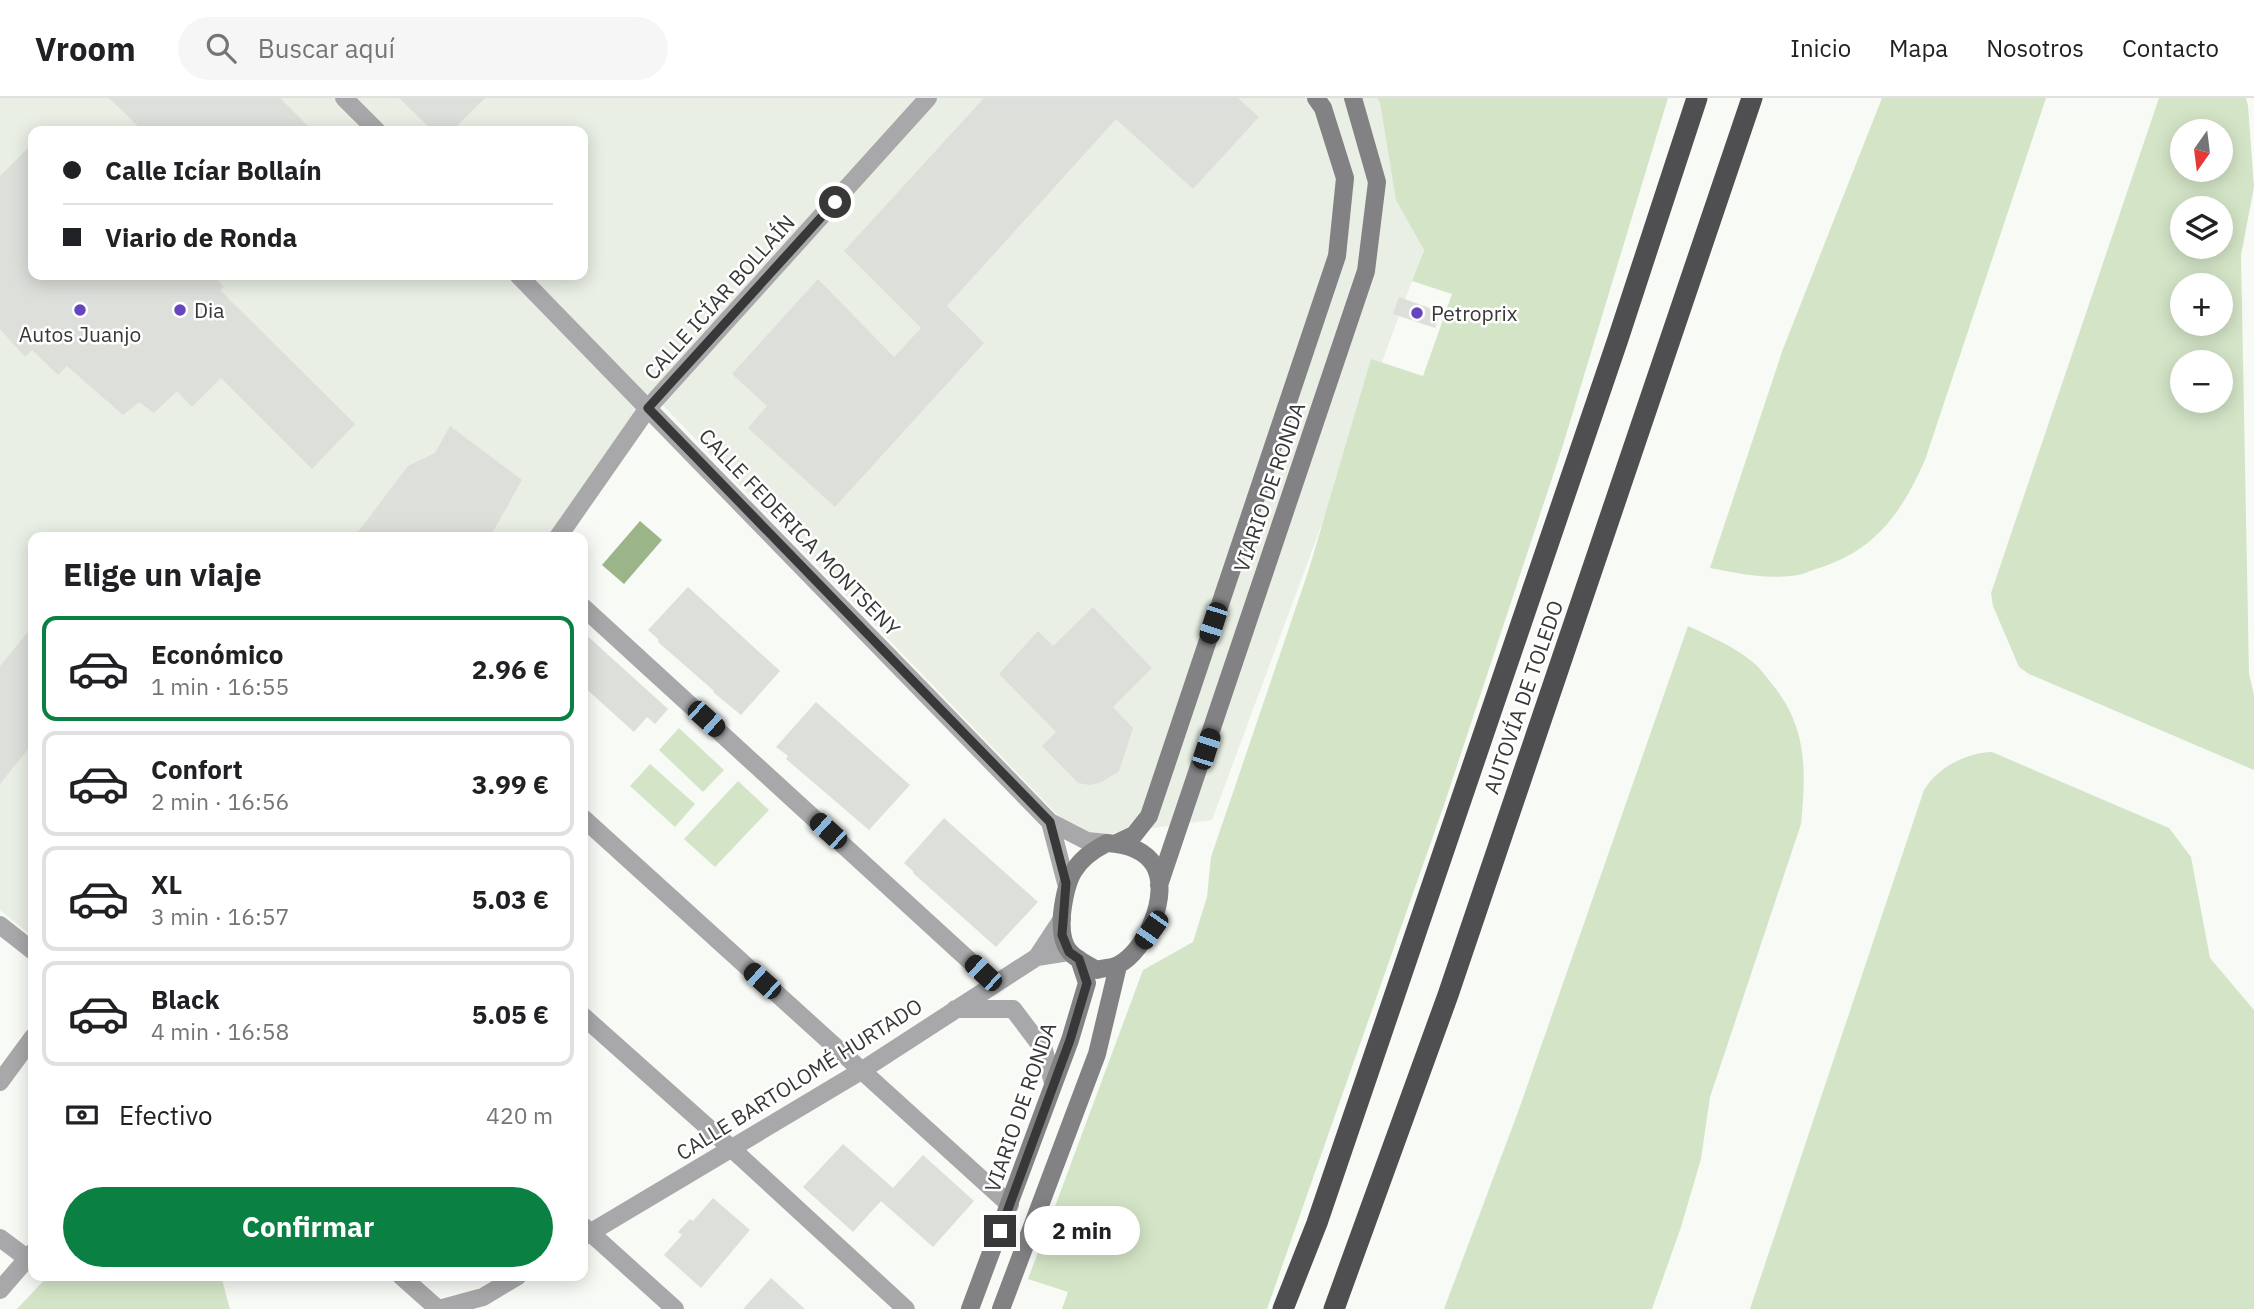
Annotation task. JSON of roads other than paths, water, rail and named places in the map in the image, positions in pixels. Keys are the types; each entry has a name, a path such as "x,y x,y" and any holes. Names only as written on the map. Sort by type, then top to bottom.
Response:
{"highway":[{"name":"AUTOVÍA DE TOLEDO","path":"1283,1309 1317,1223 1618,339 1697,98"},
{"name":"AUTOVÍA DE TOLEDO","path":"1334,1309 1453,982 1752,98"}],"main road":[{"name":"VIARIO DE RONDA","path":"1112,843 1134,835 1149,816 1337,256 1345,178 1324,108 1316,98"},
{"name":"VIARIO DE RONDA","path":"1159,885 1366,271 1377,182 1353,98"},
{"path":"1112,843 1135,848 1154,865 1159,885 1151,930 1136,951 1118,966 1097,970 1074,955 1062,935 1066,883 1079,863 1093,850 1112,843"},
{"name":"VIARIO DE RONDA","path":"970,1309 1054,1083 1087,983 1074,955"},
{"path":"1001,1309 1097,1054 1118,966"}],"street":[{"path":"344,98 372,126"},
{"name":"CALLE ICÍAR BOLLAÍN","path":"561,532 648,408 928,98"},
{"name":"CALLE FEDERICA MONTSENY","path":"523,280 1050,822 1087,841 1112,843"},
{"path":"588,612 995,984"},
{"name":"CALLE FEDERICA MONTSENY","path":"1050,822 1066,883"},
{"path":"588,823 1010,1205"},
{"name":"CALLE BARTOLOMÉ HURTADO","path":"588,1230 861,1071 1037,957 1062,919"},
{"path":"0,925 28,947"},
{"name":"CALLE BARTOLOMÉ HURTADO","path":"1037,957 1074,955"},
{"path":"955,1009 1013,1009 1044,1050 1054,1083"},
{"path":"588,1020 906,1309"},
{"path":"0,1082 28,1044"},
{"path":"588,1235 675,1309"},
{"path":"0,1238 28,1254"},
{"path":"0,1290 28,1257"},
{"path":"407,1281 439,1309 483,1297 510,1281"}],"place":[{"name":"Autos Juanjo","path":"80,310"},
{"name":"Dia","path":"180,310"},
{"name":"Petroprix","path":"1417,313"}]}
